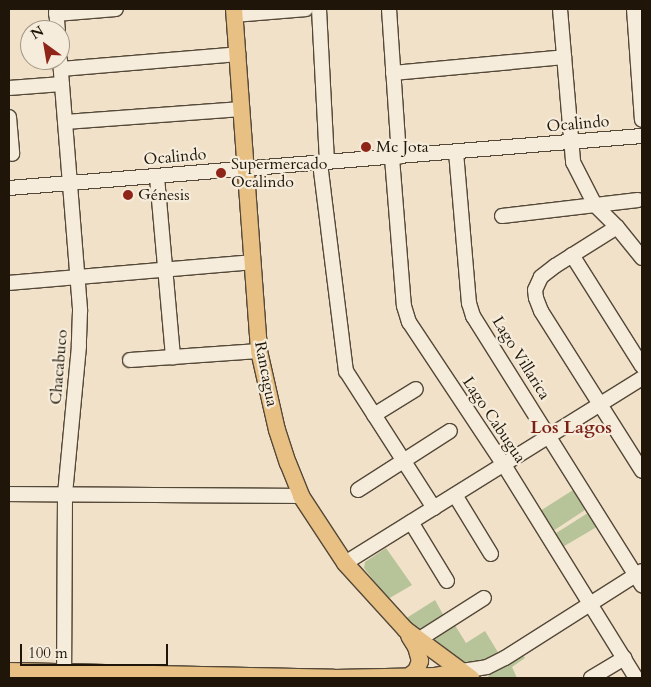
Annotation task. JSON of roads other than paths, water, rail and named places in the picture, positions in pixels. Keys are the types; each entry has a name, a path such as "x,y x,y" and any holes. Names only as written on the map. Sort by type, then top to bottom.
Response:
{"main road":[{"name":"Rancagua","path":"234,12 254,262 259,351 277,430 302,496 345,563 412,635 466,675"},
{"path":"408,677 416,671 420,661 412,635"},
{"path":"9,671 64,675 334,678 466,675"}],"street":[{"path":"56,12 116,9"},
{"path":"234,12 306,9"},
{"path":"319,9 324,162 343,363 346,371 434,508"},
{"name":"Lago Cabugua","path":"389,9 404,306 409,322 504,464 636,678"},
{"path":"560,9 571,142 576,170 595,205 641,254"},
{"path":"634,9 642,120"},
{"path":"70,64 238,54"},
{"path":"393,73 564,57"},
{"name":"Chacabuco","path":"61,70 80,311 80,337 65,495 64,675"},
{"path":"9,88 62,84"},
{"path":"65,122 242,109"},
{"path":"9,117 12,154"},
{"name":"Ocalindo","path":"9,188 642,136"},
{"name":"Lago Villarica","path":"456,152 472,313 640,577"},
{"path":"157,177 173,357"},
{"path":"502,216 638,200"},
{"path":"617,227 541,277 535,290 541,311 642,471"},
{"path":"572,255 642,366"},
{"path":"9,283 254,262"},
{"path":"130,360 259,351"},
{"path":"345,563 642,378"},
{"path":"374,415 416,389"},
{"path":"358,490 450,431"},
{"path":"9,494 302,496"},
{"path":"455,495 491,554"},
{"path":"411,522 447,581"},
{"path":"466,675 496,663 590,604 640,577"},
{"path":"412,635 484,598"},
{"path":"591,678 624,658"}],"place":[{"name":"Mc Jota","path":"366,147"},
{"name":"Supermercado Ocalindo","path":"221,173"},
{"name":"Génesis","path":"128,195"}],"district":[{"name":"Los Lagos","path":"571,428"}]}
